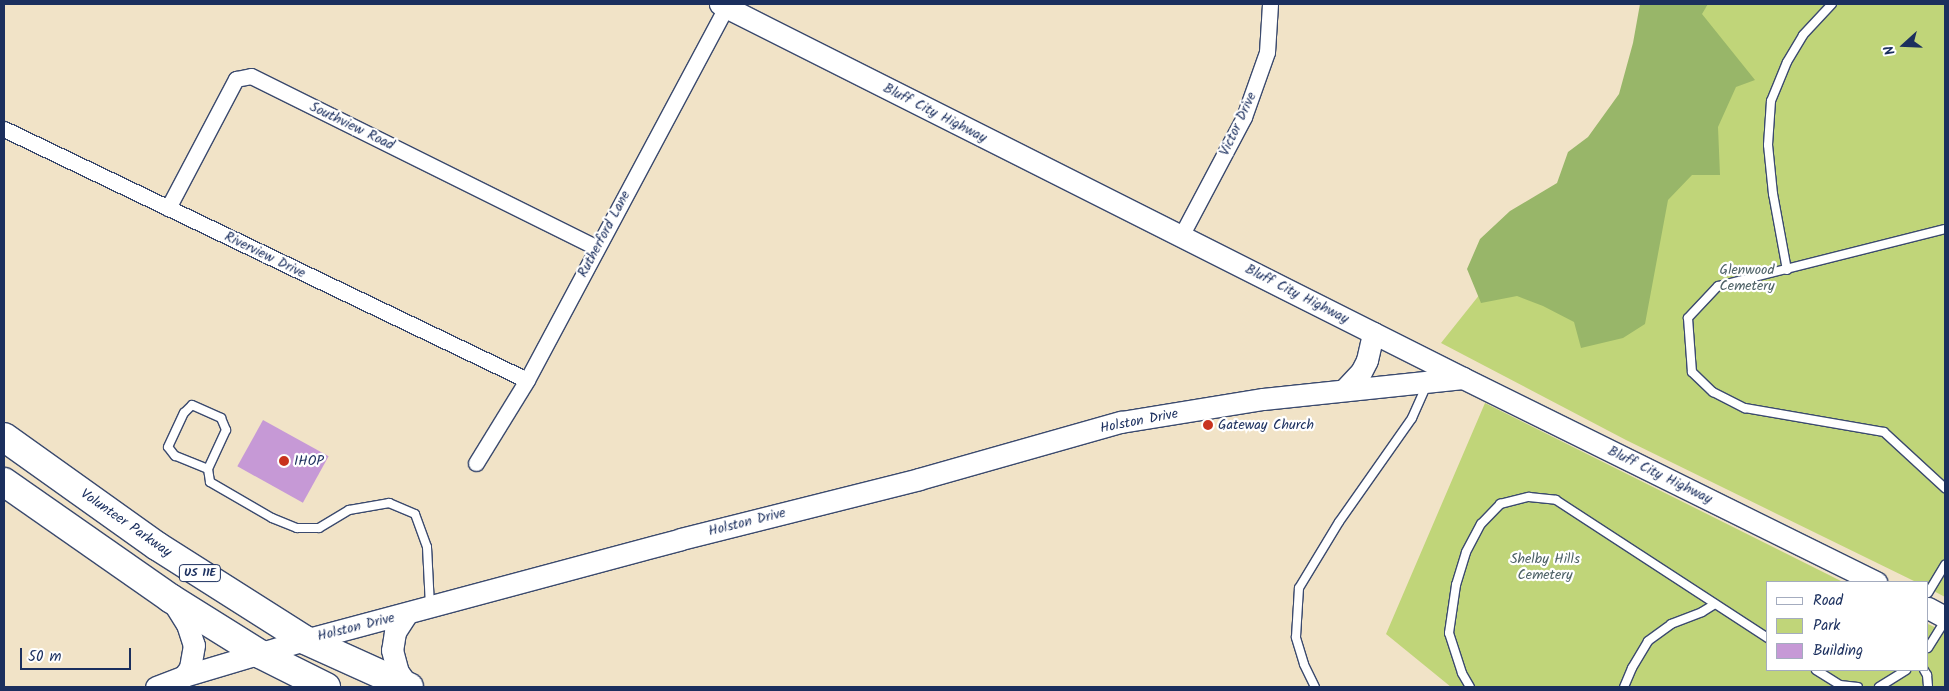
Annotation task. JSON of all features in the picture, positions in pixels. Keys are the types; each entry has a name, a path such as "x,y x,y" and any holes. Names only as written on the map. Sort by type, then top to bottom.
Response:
{"highway":[{"name":"Volunteer Parkway","path":"4,438 157,546 305,640 409,687"},
{"name":"US 11E","path":"4,482 170,598 260,654 326,687"}],"street":[{"name":"Victor Drive","path":"1181,236 1244,117 1267,52 1270,4"},
{"name":"Bluff City Highway","path":"725,5 1463,378 1874,581"},
{"name":"Rutherford Lane","path":"476,463 527,380 725,5"},
{"name":"Southview Road","path":"168,208 236,79 250,76 597,248"},
{"name":"Riverview Drive","path":"4,130 527,380"},
{"path":"1345,389 1360,372 1367,360 1373,332"},
{"name":"Holston Drive","path":"156,687 184,676 305,640 430,608 681,539 919,479 1121,422 1263,399 1463,378"},
{"path":"170,598 188,624 194,645 190,668 184,676"},
{"path":"1929,609 1945,617"},
{"path":"406,614 395,632 392,650 398,672 409,687"}],"lane":[{"path":"1787,270 1768,145 1771,101 1787,62 1803,35 1823,11 1832,4"},
{"path":"1945,229 1718,286 1688,318 1692,372 1713,392 1745,408 1884,432 1945,488"},
{"path":"1314,687 1304,664 1296,637 1300,588 1339,522 1412,418 1429,381"},
{"path":"208,469 175,456 168,447 184,413 192,406 221,418 226,430 208,469 210,482 272,518 297,528 319,528 349,510 389,503 415,514 427,548 430,608"},
{"path":"1470,687 1462,673 1449,633 1456,585 1466,552 1481,524 1500,504 1529,497 1556,500 1766,637"},
{"path":"1929,591 1945,565"},
{"path":"1624,687 1632,668 1648,641 1671,624 1702,612 1715,604"},
{"path":"1929,646 1945,621"},
{"path":"1818,671 1841,686 1858,687"},
{"path":"1879,687 1904,671"},
{"path":"1925,671 1927,675 1928,687"}],"green space":[{"path":"1640,4 1708,4 1702,14 1755,80 1736,87 1718,127 1720,175 1692,175 1668,200 1645,324 1623,338 1581,348 1574,322 1543,306 1517,296 1481,303 1467,269 1480,239 1510,211 1557,183 1568,152 1588,137 1619,94 1633,43"},
{"name":"Glenwood Cemetery","path":"1708,4 1945,4 1945,597 1929,589 1929,581 1914,581 1626,440 1441,343 1673,52"},
{"name":"Shelby Hills Cemetery","path":"1485,403 1841,581 1766,581 1766,671 1929,671 1929,624 1945,632 1945,687 1451,687 1386,634"}],"building":[{"name":"IHOP","path":"263,420 329,456 303,503 237,466"}],"place":[{"name":"Gateway Church","path":"1208,425"},
{"name":"IHOP","path":"284,461"}]}
